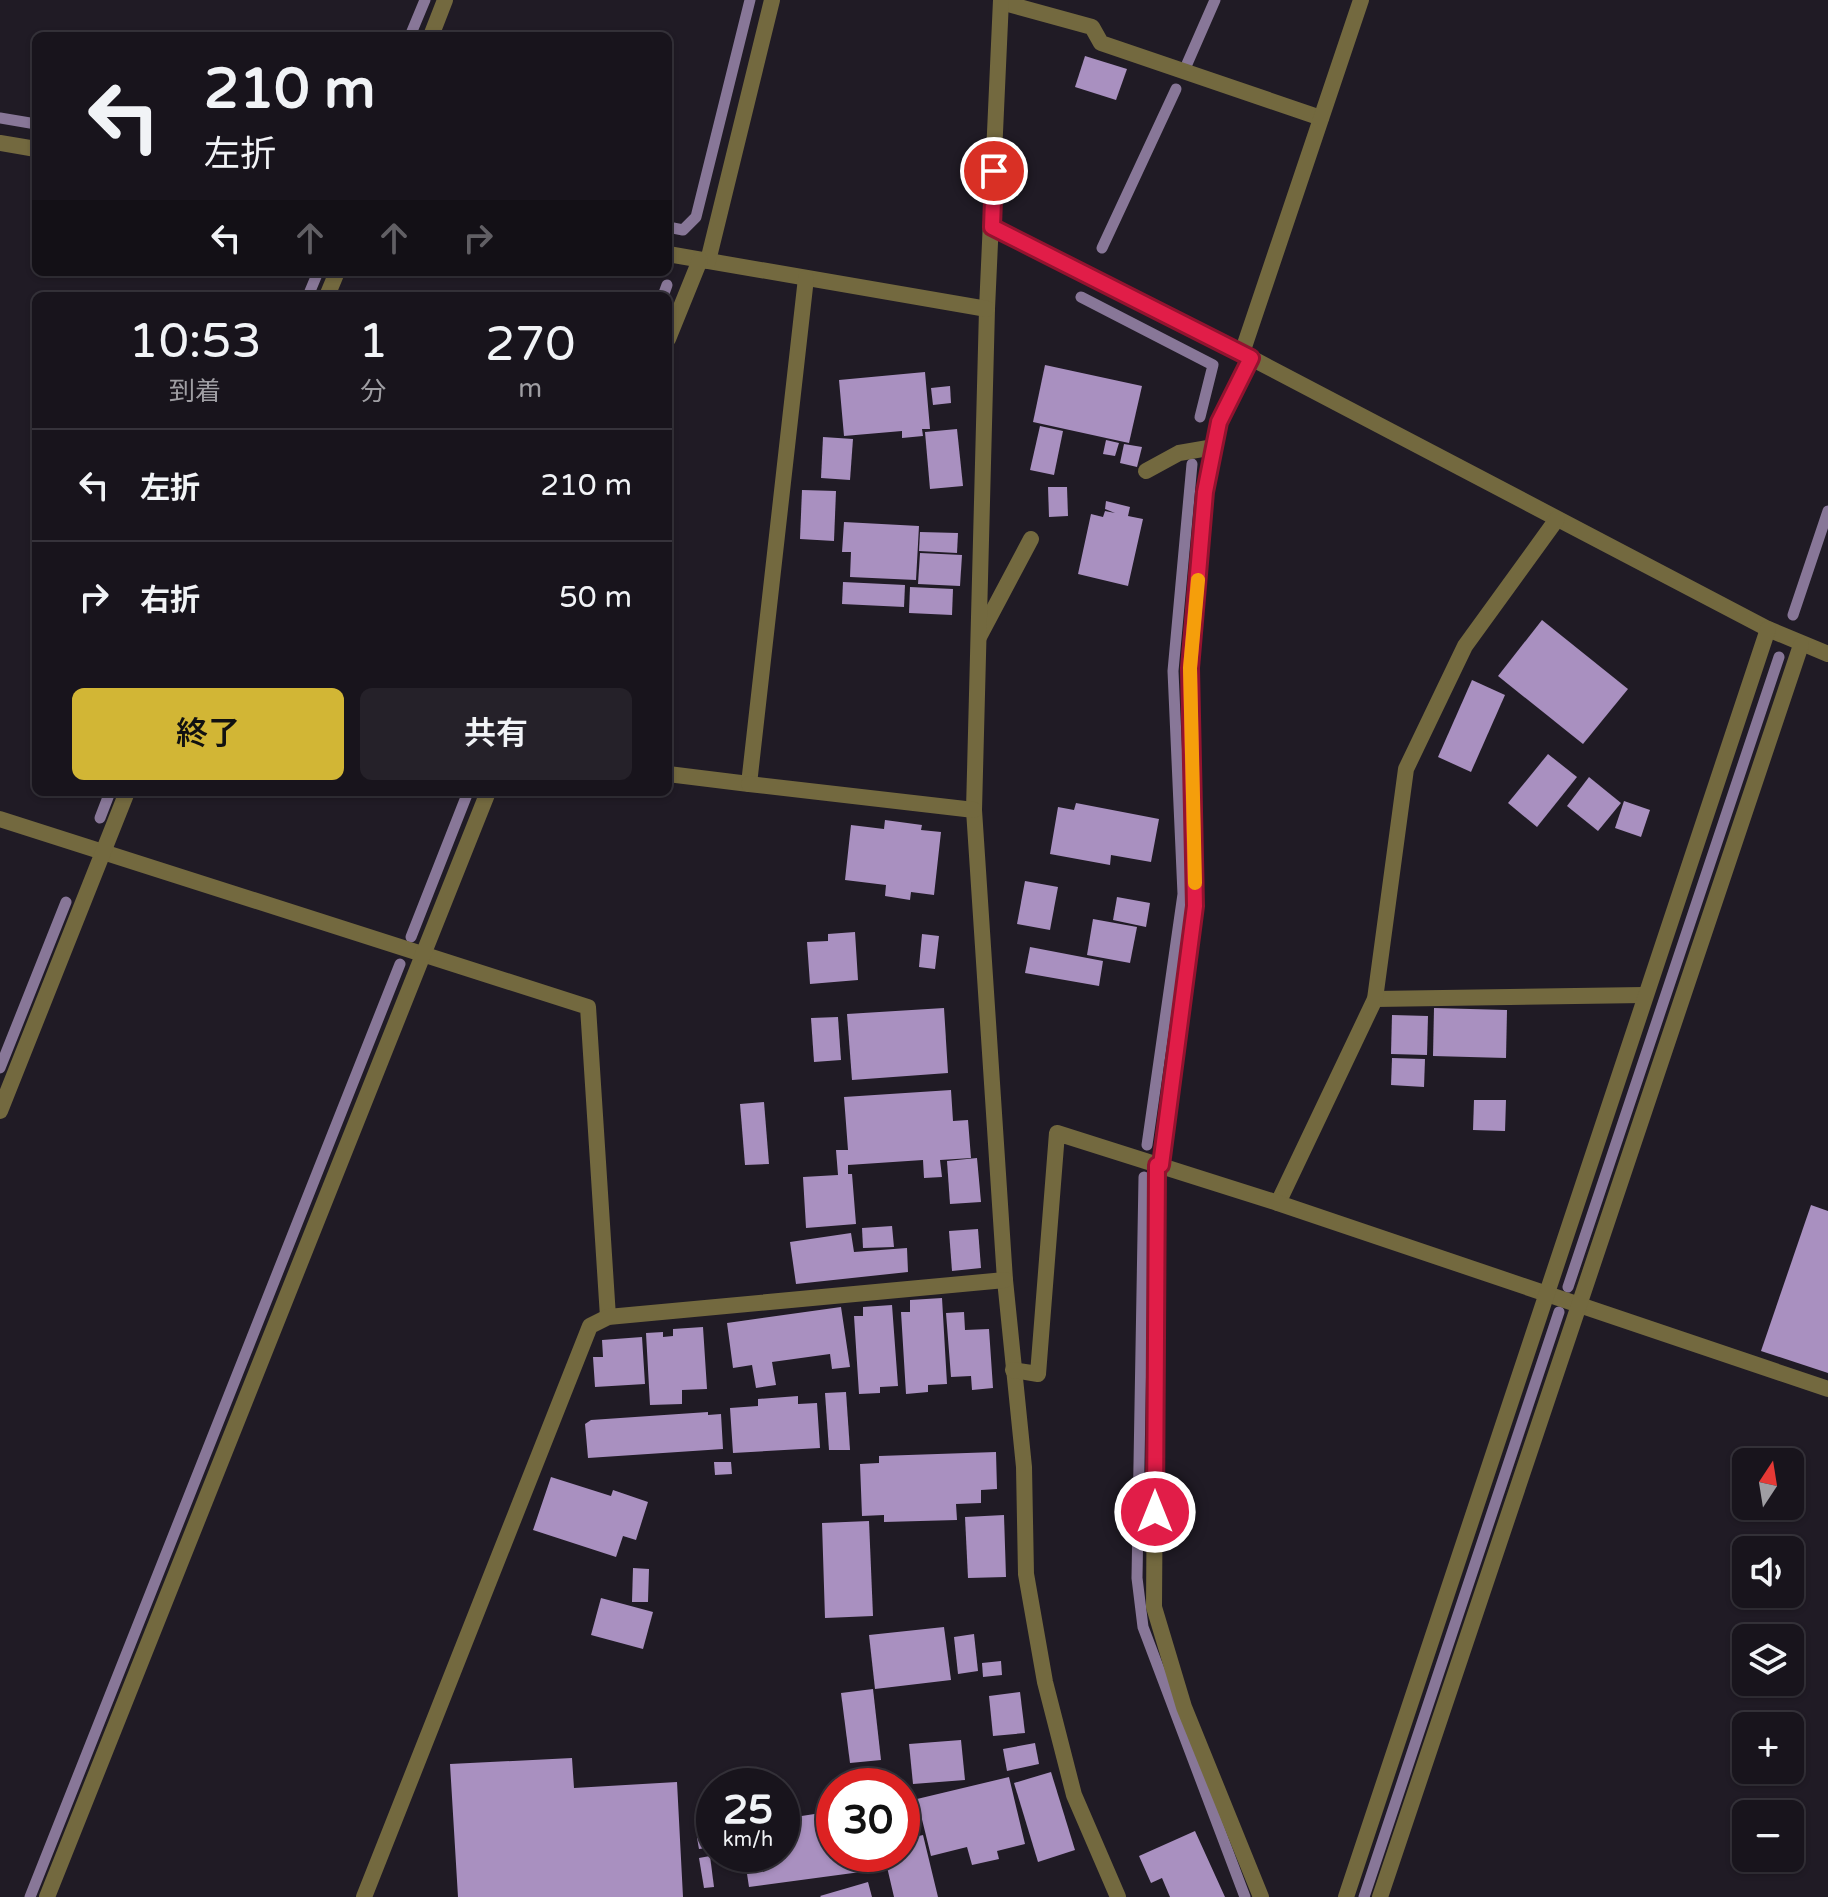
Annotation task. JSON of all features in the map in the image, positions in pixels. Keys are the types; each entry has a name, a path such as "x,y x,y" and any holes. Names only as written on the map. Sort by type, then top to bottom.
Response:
{"street":[{"path":"433,32 445,0"},
{"path":"672,330 704,260 772,0"},
{"path":"1261,1897 1184,1707 1154,1607 1159,1165 1195,906 1190,668 1205,492 1219,422 1246,355 1361,0"},
{"path":"1118,1897 1074,1795 1045,1682 1026,1574 1024,1467 1005,1280 974,810 987,309 1001,1 1092,27 1101,43 1321,118"},
{"path":"0,143 32,148"},
{"path":"992,227 1246,355 1768,629 1828,654"},
{"path":"672,255 987,309"},
{"path":"749,784 806,278"},
{"path":"1146,471 1179,453 1214,447"},
{"path":"1278,1203 1375,999 1406,769 1465,646 1557,519"},
{"path":"979,637 1031,539"},
{"path":"1346,1897 1768,629"},
{"path":"1380,1897 1801,645"},
{"path":"672,774 974,810"},
{"path":"0,1111 125,796"},
{"path":"47,1897 486,796"},
{"path":"0,819 588,1007 608,1317"},
{"path":"1375,999 1644,995"},
{"path":"1013,1370 1038,1374 1057,1133 1278,1203 1828,1389"},
{"path":"364,1897 590,1326 608,1317 1005,1280"}],"building":[{"path":"1085,56 1127,69 1116,100 1075,87"},
{"path":"1045,365 1142,386 1129,443 1033,422"},
{"path":"925,372 930,429 922,429 923,436 902,438 902,431 844,436 839,380"},
{"path":"950,386 951,403 933,405 931,388"},
{"path":"1040,426 1063,431 1054,475 1030,470"},
{"path":"957,429 963,486 930,489 925,432"},
{"path":"823,437 853,439 850,480 821,478"},
{"path":"1106,440 1119,443 1115,456 1103,454"},
{"path":"1124,444 1142,447 1137,467 1120,463"},
{"path":"1048,487 1067,487 1068,516 1049,517"},
{"path":"802,490 836,491 834,541 800,539"},
{"path":"1106,501 1130,507 1128,516 1143,519 1128,586 1078,574 1091,514 1103,517 1105,511 1115,513 1105,509"},
{"path":"844,522 919,526 916,580 850,577 851,552 842,552"},
{"path":"920,532 958,533 957,553 919,551"},
{"path":"920,553 962,555 960,586 918,584"},
{"path":"843,582 905,585 904,607 842,604"},
{"path":"910,587 953,589 952,615 909,613"},
{"path":"1542,620 1628,689 1583,744 1498,676"},
{"path":"1472,680 1505,695 1471,772 1438,757"},
{"path":"1548,754 1577,777 1537,827 1508,803"},
{"path":"1589,777 1621,803 1598,831 1567,806"},
{"path":"1624,801 1650,810 1641,837 1615,828"},
{"path":"1076,803 1159,819 1151,862 1111,855 1110,865 1050,854 1058,807 1074,810"},
{"path":"885,820 922,825 921,830 941,832 934,895 911,892 910,900 885,896 886,885 845,880 851,825 884,829"},
{"path":"1025,881 1058,887 1050,930 1017,924"},
{"path":"1117,897 1150,903 1146,927 1113,920"},
{"path":"1093,919 1137,927 1130,963 1087,955"},
{"path":"855,932 858,980 810,984 807,942 828,941 828,934"},
{"path":"922,934 939,936 935,969 919,967"},
{"path":"1030,947 1103,961 1099,986 1025,973"},
{"path":"944,1008 948,1073 852,1080 847,1014"},
{"path":"1434,1008 1507,1010 1506,1058 1433,1056"},
{"path":"1392,1015 1428,1016 1427,1055 1391,1054"},
{"path":"838,1017 841,1060 814,1062 811,1018"},
{"path":"1392,1058 1425,1059 1424,1087 1391,1085"},
{"path":"951,1090 953,1121 968,1120 971,1158 940,1160 942,1177 924,1178 923,1160 848,1165 848,1174 852,1174 856,1224 806,1228 803,1177 838,1175 836,1150 848,1150 844,1097"},
{"path":"1474,1100 1506,1100 1505,1131 1473,1130"},
{"path":"764,1102 769,1164 745,1165 740,1104"},
{"path":"977,1158 981,1202 950,1204 947,1161"},
{"path":"1811,1205 1828,1211 1828,1373 1761,1351"},
{"path":"892,1226 894,1247 863,1248 862,1228"},
{"path":"978,1229 981,1268 952,1271 949,1231"},
{"path":"851,1233 854,1252 907,1248 908,1272 796,1284 790,1242"},
{"path":"942,1298 947,1384 928,1385 928,1392 906,1394 901,1312 910,1312 910,1300"},
{"path":"892,1305 898,1386 880,1387 880,1393 859,1394 854,1316 863,1316 863,1307"},
{"path":"841,1307 850,1367 832,1369 830,1354 772,1362 776,1385 756,1388 752,1365 733,1368 727,1323"},
{"path":"964,1312 965,1330 989,1329 993,1388 972,1390 971,1376 951,1377 946,1313"},
{"path":"703,1327 707,1389 682,1390 682,1404 650,1405 646,1333 663,1332 663,1337 673,1336 673,1329"},
{"path":"642,1337 645,1384 595,1387 593,1357 603,1357 602,1340"},
{"path":"846,1392 850,1450 829,1450 825,1393"},
{"path":"798,1396 798,1404 817,1403 820,1448 733,1453 730,1408 758,1406 758,1399"},
{"path":"708,1412 708,1415 721,1414 723,1449 588,1458 585,1424 591,1420"},
{"path":"996,1452 997,1489 981,1490 981,1503 956,1504 957,1520 884,1522 884,1515 862,1516 860,1464 879,1463 879,1456"},
{"path":"714,1462 731,1462 732,1474 715,1475"},
{"path":"551,1477 611,1496 613,1490 648,1502 636,1540 623,1536 616,1557 533,1530"},
{"path":"1004,1515 1006,1577 968,1578 965,1517"},
{"path":"869,1521 873,1616 825,1618 822,1523"},
{"path":"633,1568 649,1569 648,1602 632,1602"},
{"path":"601,1598 653,1612 643,1649 591,1635"},
{"path":"944,1627 951,1680 875,1689 869,1635"},
{"path":"974,1634 978,1671 958,1674 954,1637"},
{"path":"1001,1661 1002,1675 983,1677 982,1663"},
{"path":"873,1689 881,1760 850,1763 841,1693"},
{"path":"1020,1692 1025,1733 993,1736 989,1696"},
{"path":"961,1740 965,1780 920,1783 920,1768 911,1768 909,1744"},
{"path":"1035,1743 1039,1764 1007,1771 1003,1749"},
{"path":"572,1758 574,1788 677,1782 683,1897 458,1897 450,1764"},
{"path":"1051,1772 1075,1850 1038,1862 1014,1783"},
{"path":"1009,1777 1025,1844 997,1851 999,1859 972,1865 967,1847 931,1856 920,1811 920,1798"},
{"path":"816,1814 816,1872 861,1872 749,1887 747,1872 800,1872 800,1816"},
{"path":"1195,1831 1225,1897 1170,1897 1162,1878 1151,1883 1139,1856"},
{"path":"923,1835 938,1897 894,1897 888,1872 920,1872 920,1836"},
{"path":"701,1872 712,1872 714,1887 704,1888"},
{"path":"868,1882 872,1897 820,1896"}],"waterway":[{"path":"412,32 425,0"},
{"path":"672,228 683,230 696,217 750,0"},
{"path":"1187,64 1215,0"},
{"path":"1102,248 1176,89"},
{"path":"0,118 32,123"},
{"path":"310,292 316,276"},
{"path":"664,292 667,285"},
{"path":"1081,297 1213,365 1200,417"},
{"path":"1147,1145 1183,894 1173,671 1192,464"},
{"path":"1793,615 1828,511"},
{"path":"1568,1287 1779,657"},
{"path":"100,818 108,796"},
{"path":"411,937 466,796"},
{"path":"0,1068 66,902"},
{"path":"30,1897 400,964"},
{"path":"1144,1177 1137,1578 1143,1627 1245,1897"},
{"path":"1364,1897 1559,1312"}],"slow traffic":[{"path":"1195,883 1190,668 1198,580"}],"route":[{"path":"994,171 992,227 1251,358 1219,422 1205,492 1192,639 1195,906 1161,1165 1157,1165 1155,1512"}]}
